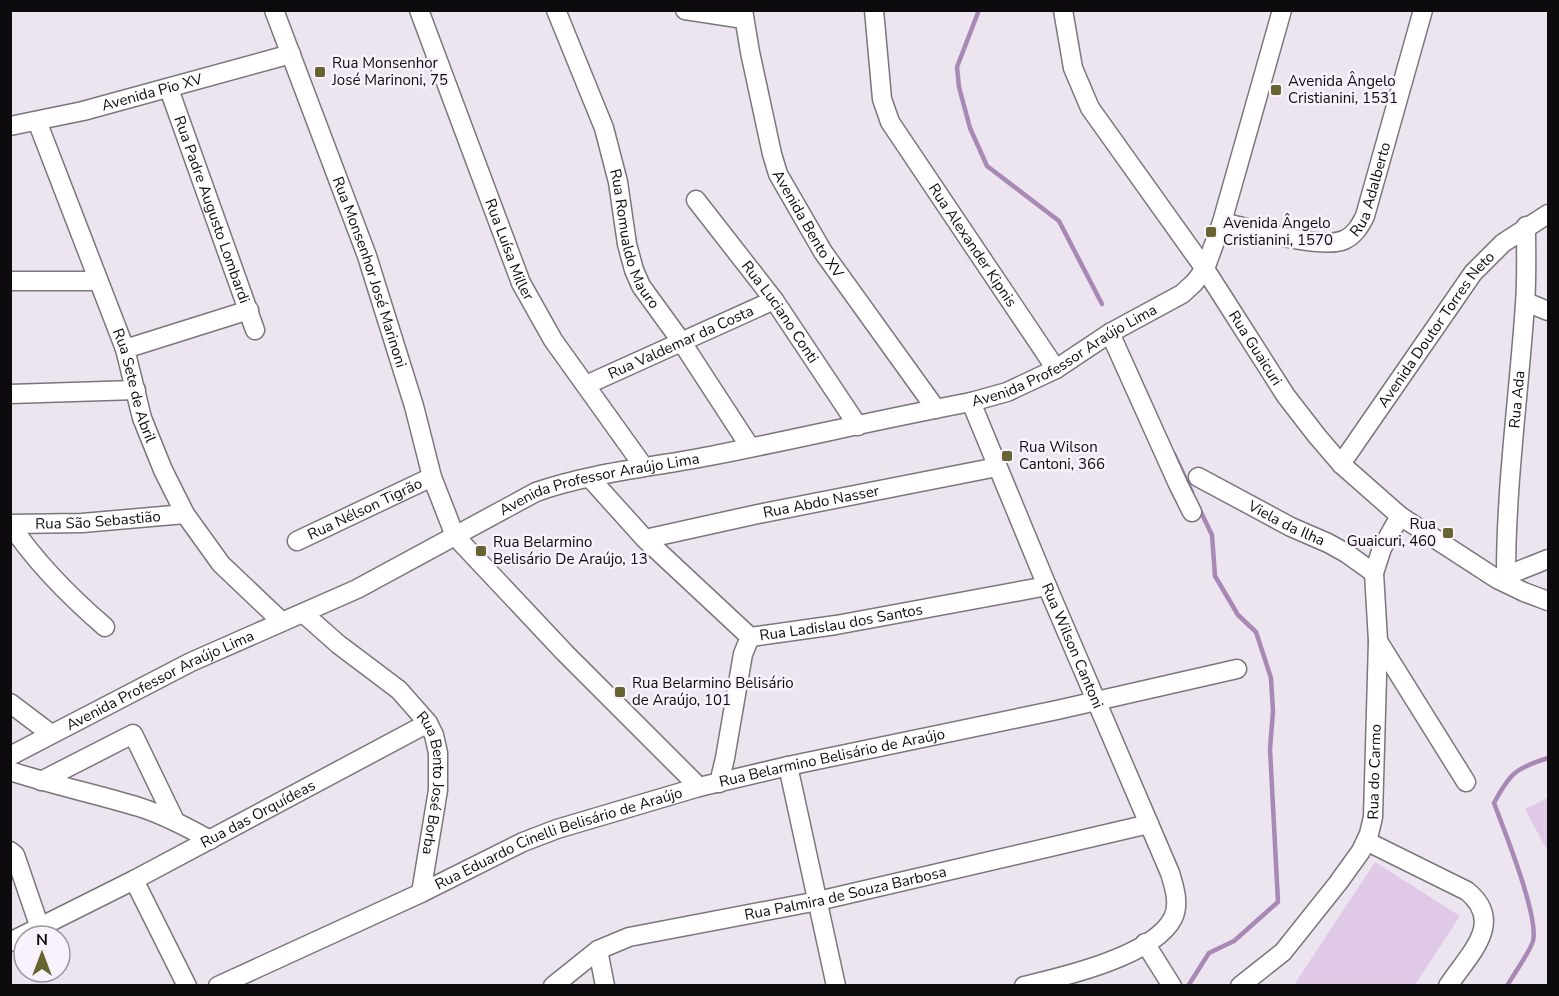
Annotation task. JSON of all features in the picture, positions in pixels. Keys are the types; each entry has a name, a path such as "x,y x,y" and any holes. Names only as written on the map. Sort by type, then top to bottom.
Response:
{"street":[{"name":"Rua Monsenhor José Marinoni","path":"274,10 363,246 414,406 432,477 455,536"},
{"name":"Rua Luísa Miller","path":"419,10 521,282 553,340 644,467"},
{"name":"Rua Romualdo Mauro","path":"556,10 604,128 618,182 633,270 641,286 681,341 750,447"},
{"path":"685,10 744,15"},
{"name":"Rua Alexander Kipnis","path":"874,10 882,99 890,122 1056,369"},
{"name":"Rua Guaicuri","path":"1063,10 1073,68 1090,108 1205,269 1286,396 1341,464 1400,516 1524,592 1548,601"},
{"path":"1205,269 1222,222 1282,10"},
{"name":"Rua Adalberto","path":"1222,222 1326,244 1347,239 1357,230 1365,216 1422,10"},
{"name":"Avenida Bento XV","path":"744,15 778,174 823,252 936,409"},
{"name":"Avenida Pio XV","path":"10,126 169,89 291,54"},
{"name":"Rua Padre Augusto Lombardi","path":"169,89 255,330"},
{"name":"Rua Sete de Abril","path":"38,121 124,349 150,440 185,514 222,564 280,621"},
{"name":"Rua Luciano Conti","path":"696,200 774,300 858,426"},
{"name":"Avenida Doutor Torres Neto","path":"1341,464 1473,273 1503,243 1526,226 1548,214"},
{"name":"Rua Ada","path":"1502,577 1526,302 1526,226"},
{"name":"Avenida Professor Araújo Lima","path":"10,756 191,662 357,589 536,492 557,485 858,426 1007,392 1056,369 1110,333 1182,294 1205,269"},
{"path":"10,281 97,281"},
{"name":"Rua Valdemar da Costa","path":"586,385 774,300"},
{"path":"1526,302 1548,310"},
{"path":"124,349 249,310"},
{"path":"1110,333 1192,512"},
{"path":"10,394 136,390"},
{"name":"Rua Wilson Cantoni","path":"971,402 1175,889 1176,905 1173,918 1164,930 1145,943"},
{"name":"Rua Abdo Nasser","path":"645,539 758,514 997,467"},
{"name":"Rua Nélson Tigrão","path":"297,541 432,477"},
{"name":"Viela da Ilha","path":"1198,477 1255,509 1347,553 1374,573"},
{"name":"Rua Ladislau dos Santos","path":"590,478 645,539 750,637 836,625 1047,586"},
{"name":"Rua São Sebastião","path":"10,524 82,523 185,514"},
{"name":"Rua do Carmo","path":"1240,986 1283,952 1338,883 1366,841 1373,817 1378,641 1374,573 1382,548 1400,516"},
{"path":"10,524 47,573 105,627"},
{"name":"Rua Belarmino Belisário de Araújo","path":"455,536 565,653 699,787 1237,669"},
{"path":"1502,577 1548,559"},
{"name":"Rua Bento José Borba","path":"303,614 399,690 428,723 438,753 439,772 421,893"},
{"path":"718,783 725,758 741,661 750,637"},
{"path":"1378,641 1466,782"},
{"path":"10,703 51,734"},
{"name":"Rua das Orquídeas","path":"10,771 140,807 175,821 210,840 428,723"},
{"path":"41,781 133,734 175,821"},
{"path":"788,766 836,986"},
{"name":"Rua Eduardo Cinelli Belisário de Araújo","path":"421,893 523,842 557,829 699,787"},
{"name":"Rua Palmira de Souza Barbosa","path":"553,986 598,950 628,937 818,902 1149,824"},
{"path":"48,924 210,840"},
{"path":"1366,841 1467,891 1481,906 1485,926 1482,936 1448,986"},
{"path":"10,851 15,855 39,924"},
{"path":"134,880 187,986"},
{"path":"218,986 421,893"},
{"path":"1024,986 1074,974 1124,955 1145,943 1172,986"},
{"path":"598,950 605,986"}],"shaded area":[{"path":"1548,798 1548,852 1525,809"},
{"path":"1375,862 1460,916 1415,985 1294,985"}],"waterway":[{"path":"979,10 957,67 959,87 970,128 987,166 1059,221 1102,304"},
{"path":"1174,454 1192,492"},
{"path":"1188,986 1209,953 1234,941 1278,902 1270,749 1273,711 1271,678 1256,632 1238,615 1215,576 1212,535 1199,508"},
{"path":"1507,986 1531,946 1533,929 1520,873 1494,803 1515,773 1528,765 1548,758"}],"place":[{"name":"Rua Monsenhor José Marinoni, 75","path":"320,72"},
{"name":"Avenida Ângelo Cristianini, 1531","path":"1276,90"},
{"name":"Avenida Ângelo Cristianini, 1570","path":"1211,232"},
{"name":"Rua Wilson Cantoni, 366","path":"1007,456"},
{"name":"Rua Guaicuri, 460","path":"1448,533"},
{"name":"Rua Belarmino Belisário De Araújo, 13","path":"481,551"},
{"name":"Rua Belarmino Belisário de Araújo, 101","path":"620,692"}]}
